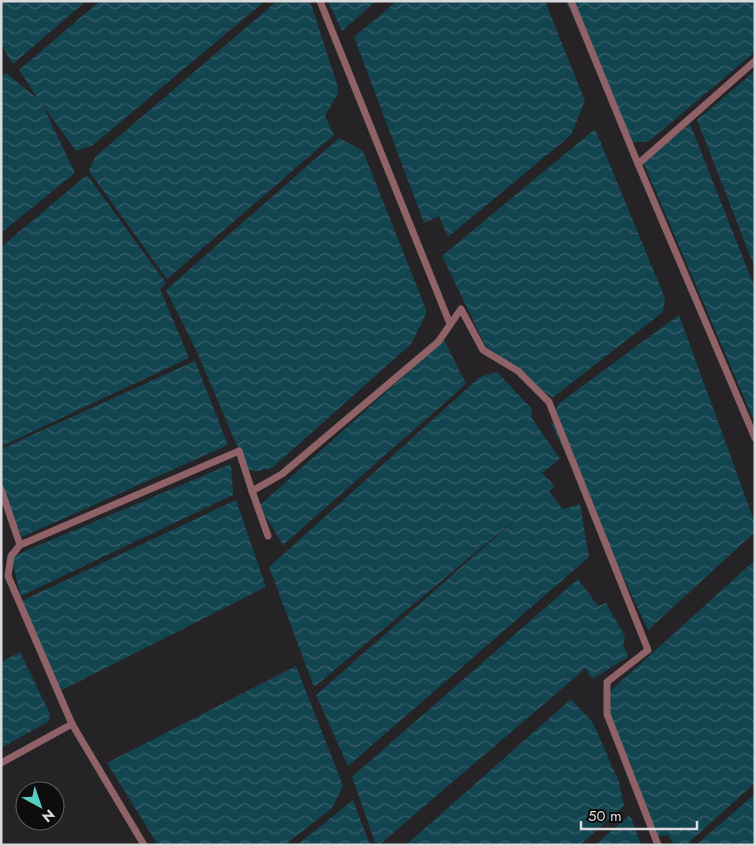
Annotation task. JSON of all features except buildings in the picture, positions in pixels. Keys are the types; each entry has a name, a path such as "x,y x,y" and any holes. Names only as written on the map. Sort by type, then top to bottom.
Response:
{"lane":[{"path":"320,1 450,324"},
{"path":"572,1 638,164 755,438"},
{"path":"638,164 755,61"},
{"path":"252,491 282,474 438,342 461,309 484,350 518,371 549,402 648,650 607,682 607,714 658,845"},
{"path":"144,845 72,724 8,576 10,556 20,545 239,451 268,536"},
{"path":"1,489 20,545"},
{"path":"1,763 72,724"}],"water":[{"path":"1,1 86,1 13,64 1,45"},
{"path":"100,1 265,1 93,145 76,151 42,104 75,173 1,233 1,76 6,73 38,99 19,70"},
{"path":"277,1 310,1 338,87 337,95 325,116 334,135 167,279 89,171 95,157"},
{"path":"328,1 376,1 342,31"},
{"path":"397,1 545,1 585,101 571,135 448,237 439,216 424,223 354,37"},
{"path":"566,1 754,1 755,52 649,141 630,143"},
{"path":"755,71 755,268 697,120"},
{"path":"690,124 755,288 755,423 643,162"},
{"path":"595,129 665,298 663,312 552,398 486,347 442,256"},
{"path":"339,138 363,151 427,312 411,344 272,468 259,471 249,470 197,352 166,290"},
{"path":"87,175 166,283 160,289 189,358 2,446 1,247"},
{"path":"679,315 755,523 755,532 648,630 552,425 558,404"},
{"path":"444,340 466,384 283,545 259,506"},
{"path":"195,361 228,445 22,537 1,490 1,449"},
{"path":"497,372 532,409 531,417 560,459 542,473 555,486 549,492 563,509 580,504 589,557 348,766 316,695 524,512 314,687 269,567 480,377"},
{"path":"231,464 233,495 21,596 11,557"},
{"path":"236,500 266,587 56,693 19,602"},
{"path":"755,560 755,783 686,845 675,845 668,835 656,837 603,711 608,693"},
{"path":"578,579 598,606 606,603 625,636 623,645 628,657 592,679 586,668 379,845 376,845 352,777"},
{"path":"20,652 50,714 48,722 1,748 1,662"},
{"path":"296,666 343,786 332,808 285,845 158,845 107,763"},
{"path":"571,699 593,723 619,782 624,806 580,845 406,845"},
{"path":"755,794 755,845 696,845"},
{"path":"353,800 370,845 297,845"},
{"path":"630,815 641,845 595,845"}]}
